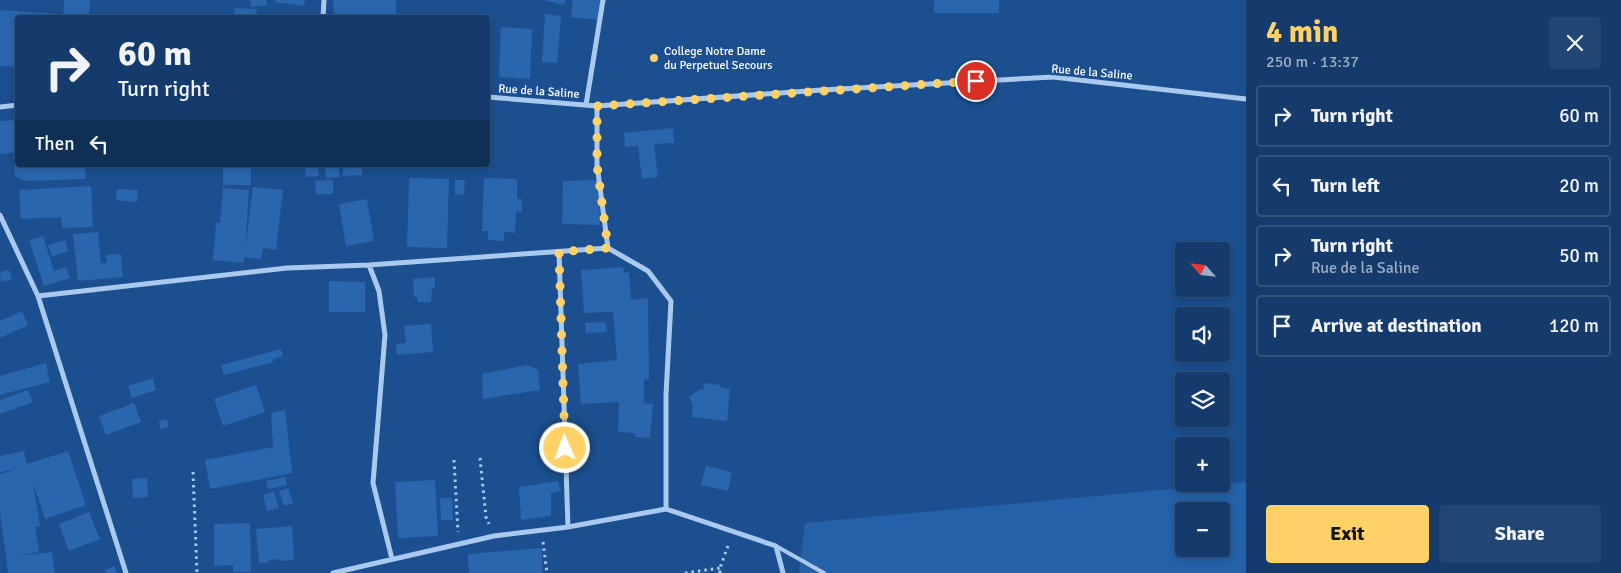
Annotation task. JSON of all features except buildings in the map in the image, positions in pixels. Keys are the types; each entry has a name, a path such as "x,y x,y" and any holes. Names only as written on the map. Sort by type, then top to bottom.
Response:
{"street":[{"path":"323,15 324,0"},
{"path":"586,104 602,0"},
{"name":"Rue de la Saline","path":"490,97 597,106 1053,77 1246,98"},
{"path":"0,107 15,105"},
{"path":"597,106 597,165 608,248"},
{"path":"0,215 38,296 126,573"},
{"path":"38,296 287,268 368,265 608,248 648,271 671,301 666,395 666,509"},
{"path":"559,252 568,527"},
{"path":"368,265 379,290 385,335 373,483 392,559"},
{"path":"333,573 494,536 568,527 666,509 776,546 783,573"}],"lane":[{"path":"776,546 824,573"}],"path":[{"path":"480,458 486,517 494,536"},
{"path":"454,460 458,545"},
{"path":"193,472 197,573"},
{"path":"542,531 547,573"},
{"path":"720,573 720,568 733,532"},
{"path":"685,573 720,568"}],"shaded area":[{"path":"1246,482 1246,573 799,573 805,523 1175,489 1175,492 1230,492 1230,483"}],"place":[{"name":"College Notre Dame du Perpetuel Secours","path":"654,58"}],"route":[{"path":"565,448 559,252 608,248 597,165 597,106 976,81"}]}
